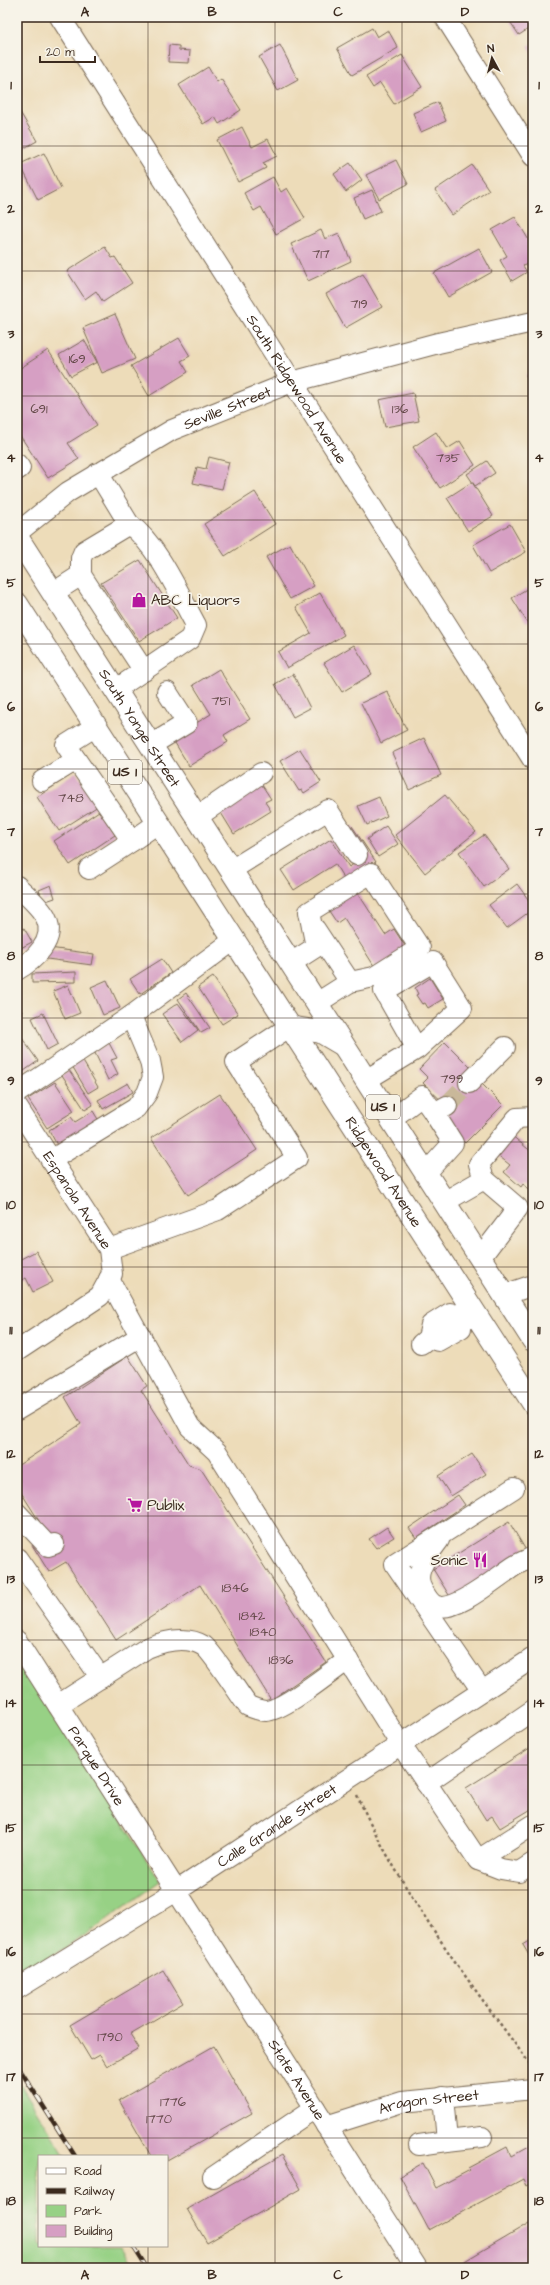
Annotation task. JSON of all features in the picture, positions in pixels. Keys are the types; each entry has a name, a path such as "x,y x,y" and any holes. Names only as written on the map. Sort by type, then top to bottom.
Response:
{"main road":[{"name":"South Yonge Street","path":"17,537 291,963"},
{"name":"US 1","path":"17,604 234,940"},
{"name":"Ridgewood Avenue","path":"234,940 467,1313 533,1404"},
{"name":"US 1","path":"291,963 533,1340"},
{"path":"289,1027 321,1032 344,1046"}],"street":[{"name":"South Ridgewood Avenue","path":"60,17 533,760"},
{"path":"445,17 533,156"},
{"name":"Seville Street","path":"17,533 68,492 172,430 292,382 438,343 533,322"},
{"path":"17,464 20,468 17,470"},
{"path":"98,473 129,524 140,532 150,545 196,625 190,639 115,690"},
{"path":"129,524 84,552 81,558 81,575 144,670"},
{"path":"53,593 81,575"},
{"path":"151,746 187,723 167,692"},
{"path":"96,726 66,745 132,841"},
{"path":"42,781 76,760"},
{"path":"197,817 261,773"},
{"path":"231,870 328,810 356,855"},
{"path":"89,869 158,823"},
{"path":"291,963 316,947 309,912 371,872 420,948 374,976 350,982 316,1003"},
{"path":"17,886 42,912 47,919 48,927 46,939 41,950 31,961 17,970"},
{"path":"310,922 350,982"},
{"path":"17,1093 131,1016 234,940"},
{"path":"51,1160 136,1108 147,1093 153,1077 150,1061 131,1016"},
{"path":"109,1249 218,1210 297,1158 236,1062 289,1027"},
{"path":"469,1083 505,1047"},
{"path":"366,1080 417,1049"},
{"path":"391,1119 422,1096 441,1110 453,1143 426,1173"},
{"name":"Espanola Avenue","path":"17,1107 109,1249 112,1274 110,1279"},
{"path":"480,1258 518,1208 484,1179 479,1164 517,1118 533,1117"},
{"path":"444,1202 484,1179"},
{"path":"110,1279 190,1427 217,1452 401,1745 478,1860 501,1869 519,1872 533,1863"},
{"path":"17,1351 100,1296 110,1279"},
{"path":"504,1295 533,1286"},
{"path":"425,1341 438,1341 460,1328 467,1313"},
{"path":"17,1410 141,1336"},
{"path":"482,1691 395,1564 514,1488"},
{"path":"17,1513 48,1546 54,1544"},
{"path":"444,1533 423,1563 419,1580 421,1587 432,1604 439,1607 448,1607 459,1603 517,1564 533,1557"},
{"path":"17,1558 100,1678"},
{"path":"58,1705 147,1648 162,1642 177,1640 192,1642 204,1647 248,1706 259,1710 268,1711 281,1706 348,1660"},
{"name":"Parque Drive","path":"17,1641 178,1890"},
{"name":"Calle Grande Street","path":"17,1989 178,1890 533,1658"},
{"path":"426,1783 533,1710"},
{"path":"478,1860 533,1825"},
{"name":"State Avenue","path":"178,1890 417,2268"},
{"name":"Aragon Street","path":"326,2126 402,2102 533,2089"},
{"path":"442,2097 447,2141"},
{"path":"213,2177 315,2108"},
{"path":"419,2145 482,2137"}],"path":[{"path":"349,1778 376,1837 459,1968 533,2068"}],"green space":[{"path":"17,1659 160,1881 84,1936 17,1977"},
{"path":"17,2079 64,2155 38,2155 38,2247 122,2247 135,2268 17,2268"}],"building":[{"path":"507,17 533,17 533,26 519,35"},
{"path":"372,28 377,37 388,30 398,48 352,75 337,48"},
{"path":"533,43 533,55 528,46"},
{"path":"169,45 179,46 179,50 190,51 189,63 168,62"},
{"path":"280,45 298,80 278,91 259,57"},
{"path":"402,55 422,87 394,104 380,83 373,88 366,77"},
{"path":"208,67 217,82 221,79 241,110 219,124 215,117 203,124 179,85"},
{"path":"438,102 446,121 421,132 413,113"},
{"path":"17,107 37,141 17,152"},
{"path":"242,127 252,147 268,139 277,156 263,163 266,168 238,182 217,140"},
{"path":"44,153 61,188 38,200 20,164"},
{"path":"396,160 408,184 379,199 366,175"},
{"path":"350,163 362,180 346,192 334,174"},
{"path":"472,165 489,190 452,215 435,190"},
{"path":"273,177 281,192 287,188 305,218 276,234 261,207 254,211 244,193"},
{"path":"372,190 381,211 363,219 354,198"},
{"path":"515,217 533,247 533,261 523,266 527,272 512,281 500,260 507,256 492,230"},
{"path":"321,230 325,239 339,233 351,261 308,281 291,244"},
{"path":"105,247 112,258 115,257 132,283 103,302 96,291 85,299 67,271"},
{"path":"479,248 492,272 448,297 434,273"},
{"path":"363,274 382,307 345,328 326,294"},
{"path":"115,314 135,359 102,373 83,328"},
{"path":"179,338 190,356 181,361 188,372 149,396 131,366"},
{"path":"84,340 97,362 71,376 59,355"},
{"path":"48,350 97,425 68,443 79,459 48,478 17,431 17,365 19,369"},
{"path":"533,372 533,388 526,375"},
{"path":"413,393 419,421 385,427 379,400"},
{"path":"436,432 447,449 460,441 475,465 440,488 413,447"},
{"path":"209,457 229,462 222,489 193,483 197,467 206,469"},
{"path":"487,461 495,473 475,486 467,474"},
{"path":"472,482 493,516 468,531 447,498"},
{"path":"255,492 275,524 225,556 204,524"},
{"path":"510,524 526,552 489,573 473,545"},
{"path":"290,544 314,586 290,599 266,557"},
{"name":"ABC Liquors","path":"140,560 177,618 139,641 101,583"},
{"path":"533,585 533,619 527,622 512,598"},
{"path":"320,593 344,635 287,668 278,652 311,633 296,607"},
{"path":"354,645 372,674 342,692 324,663"},
{"path":"219,669 250,719 224,735 228,742 189,766 172,738 211,714 193,685"},
{"path":"293,674 310,708 293,717 275,684"},
{"path":"387,691 407,730 381,743 361,703"},
{"path":"424,738 441,775 409,790 392,753"},
{"path":"300,749 321,782 304,793 302,790 299,791 280,761"},
{"path":"76,772 98,806 59,831 37,797"},
{"path":"260,782 271,799 265,802 271,811 234,834 218,808"},
{"path":"445,795 476,832 425,873 395,835"},
{"path":"379,797 387,816 367,825 358,806"},
{"path":"99,811 115,835 70,865 54,841"},
{"path":"352,826 376,862 346,882 335,864 294,890 281,870 331,839 349,867 364,857 347,830"},
{"path":"386,826 398,844 378,857 367,839"},
{"path":"484,835 509,869 484,887 459,852"},
{"path":"517,884 533,906 533,909 507,928 489,905"},
{"path":"51,885 55,898 43,902 39,890"},
{"path":"354,887 385,935 394,929 407,949 376,969 344,918 337,923 325,905"},
{"path":"24,928 32,942 17,950 17,932"},
{"path":"49,948 94,954 92,965 47,959"},
{"path":"162,959 171,973 140,994 130,979"},
{"path":"76,972 76,982 32,983 32,974"},
{"path":"213,977 238,1014 222,1024 198,987"},
{"path":"430,978 443,999 428,1008 425,1003 422,1004 416,995 418,994 415,988"},
{"path":"107,980 120,1008 103,1015 91,987"},
{"path":"68,985 80,1013 65,1019 53,991"},
{"path":"186,993 210,1028 201,1033 178,999"},
{"path":"178,1003 198,1030 182,1042 162,1014"},
{"path":"17,1010 22,1011 18,1024 17,1024"},
{"path":"43,1013 58,1044 47,1050 32,1018"},
{"path":"17,1031 38,1061 24,1071 17,1061"},
{"path":"445,1042 471,1068 479,1081 503,1105 465,1143 442,1119 451,1110 423,1083 428,1078 419,1069"},
{"path":"109,1043 117,1058 111,1060 118,1074 108,1080 94,1051"},
{"path":"81,1058 98,1087 88,1093 71,1064"},
{"path":"69,1070 93,1105 85,1110 62,1075"},
{"path":"55,1082 74,1111 47,1128 28,1099"},
{"path":"128,1083 133,1092 103,1109 98,1100"},
{"path":"220,1094 257,1150 188,1195 151,1138"},
{"path":"93,1111 99,1121 57,1145 49,1130 71,1117 75,1122"},
{"path":"511,1135 533,1153 533,1192 523,1184 521,1187 504,1172 510,1165 495,1153"},
{"path":"36,1251 53,1282 33,1292 26,1278 17,1282 17,1261"},
{"path":"128,1356 147,1386 141,1390 189,1465 201,1469 326,1662 271,1700 200,1585 116,1640 66,1562 49,1572 32,1545 48,1535 17,1486 17,1466 81,1424 65,1397"},
{"path":"472,1454 486,1474 451,1496 438,1476"},
{"path":"458,1495 465,1505 416,1538 409,1528"},
{"name":"Sonic","path":"509,1522 527,1552 452,1600 433,1569"},
{"path":"387,1527 394,1537 376,1548 369,1539"},
{"path":"533,1746 533,1808 500,1828 492,1816 486,1820 466,1788"},
{"path":"533,1939 533,1962 523,1945"},
{"path":"163,1970 183,2003 130,2034 139,2048 107,2066 100,2055 91,2060 70,2025"},
{"path":"214,2046 252,2113 168,2160 168,2155 150,2155 119,2100"},
{"path":"531,2145 533,2149 533,2182 526,2186 523,2179 429,2230 400,2176 423,2163 436,2188 470,2170 468,2168 507,2147 511,2156"},
{"path":"282,2155 301,2189 207,2243 187,2209"},
{"path":"529,2223 533,2231 533,2268 467,2268 463,2262"}],"tunnel":[{"path":"447,1106 469,1083"}],"railway":[{"path":"17,2065 74,2155"},
{"path":"134,2247 147,2268"}],"place":[{"name":"ABC Liquors","path":"139,600"},
{"name":"Publix","path":"135,1505"},
{"name":"Sonic","path":"480,1560"}]}
